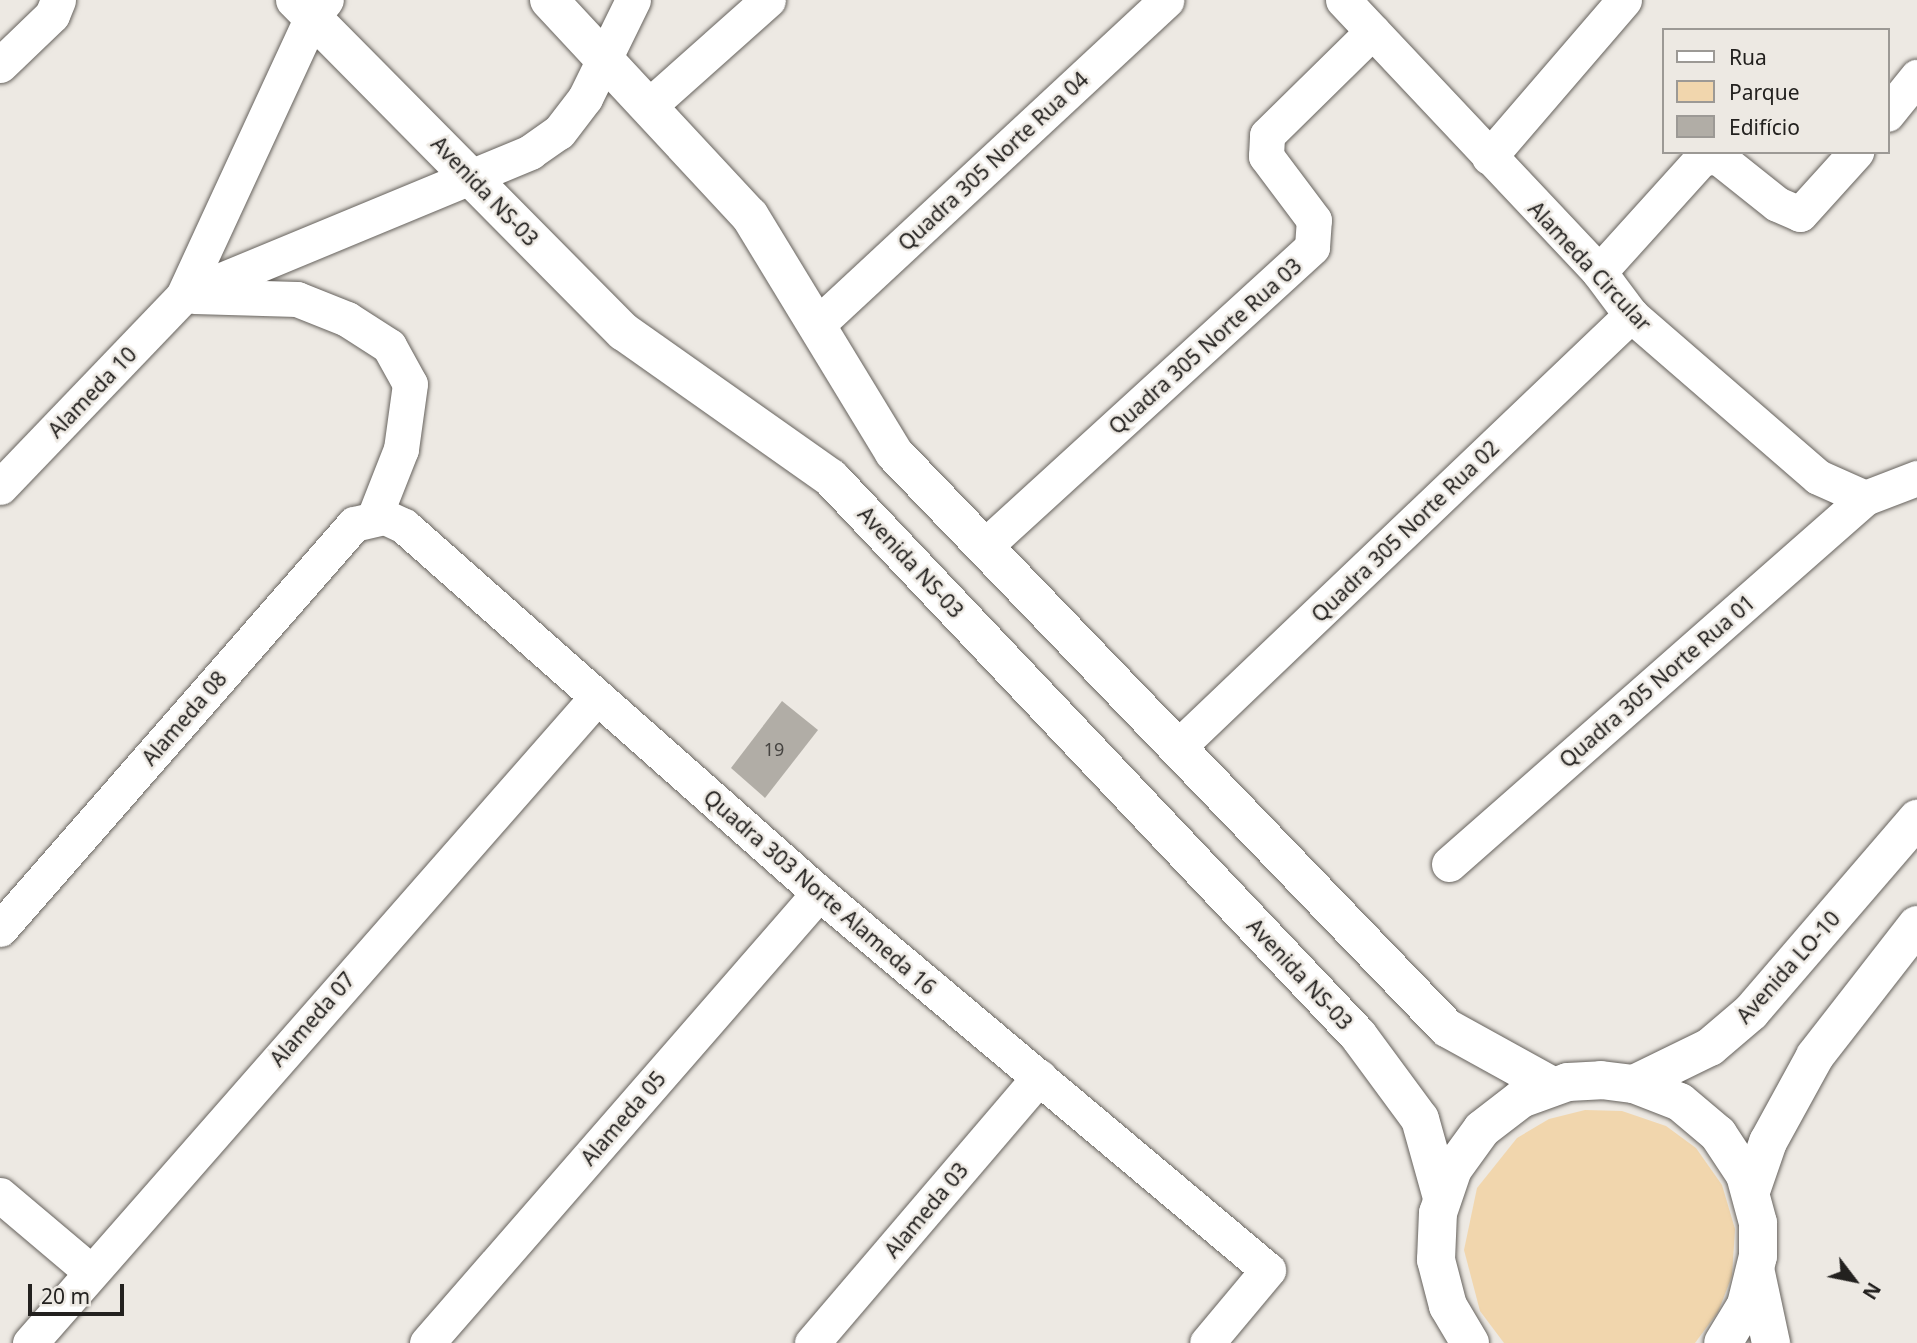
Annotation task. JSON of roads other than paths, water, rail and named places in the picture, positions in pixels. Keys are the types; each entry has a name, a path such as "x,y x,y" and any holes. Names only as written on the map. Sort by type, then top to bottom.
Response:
{"street":[{"path":"0,65 52,15 58,0"},
{"path":"550,0 750,216 820,322 874,426 985,546 1180,746 1447,1028 1552,1087"},
{"path":"183,296 469,173 530,152 559,132 605,58 633,0"},
{"path":"650,105 768,0"},
{"name":"Quadra 305 Norte Rua 04","path":"820,322 1167,0"},
{"name":"Alameda Circular","path":"1343,0 1599,272 1631,315 1818,477 1865,498"},
{"path":"1489,157 1624,0"},
{"path":"183,296 311,6"},
{"name":"Avenida NS-03","path":"311,6 624,332 831,478 1358,1035 1420,1119 1442,1198"},
{"name":"Quadra 305 Norte Rua 03","path":"985,546 1312,247 1314,220 1266,156 1267,135 1373,31"},
{"path":"1889,112 1917,77"},
{"path":"1599,272 1702,158 1718,157 1777,204 1800,214 1854,154"},
{"path":"183,296 297,299 347,319 388,346 410,384 401,449 374,515"},
{"name":"Alameda 10","path":"0,487 183,296"},
{"name":"Quadra 305 Norte Rua 02","path":"1180,746 1631,315"},
{"path":"1865,498 1917,478"},
{"name":"Quadra 305 Norte Rua 01","path":"1449,864 1865,498"},
{"name":"Quadra 303 Norte Alameda 16","path":"374,515 404,526 819,893 1268,1270 1207,1343"},
{"name":"Alameda 08","path":"0,929 354,524 374,515"},
{"name":"Alameda 07","path":"30,1343 90,1271 596,698"},
{"name":"Avenida LO-10","path":"1634,1084 1710,1046 1745,1018 1917,819"},
{"name":"Alameda 05","path":"427,1343 819,893"},
{"path":"1751,1191 1768,1142 1815,1056 1917,925"},
{"name":"Alameda 03","path":"813,1343 1039,1077"},
{"path":"1470,1343 1448,1306 1436,1260 1442,1198 1482,1129 1521,1099 1552,1087 1601,1080 1634,1084 1673,1098 1707,1122 1729,1146 1751,1191 1758,1223 1756,1273 1771,1343"},
{"path":"0,1195 90,1271"},
{"path":"1723,1343 1756,1273"},
{"path":"1435,1343 1448,1306"}]}
